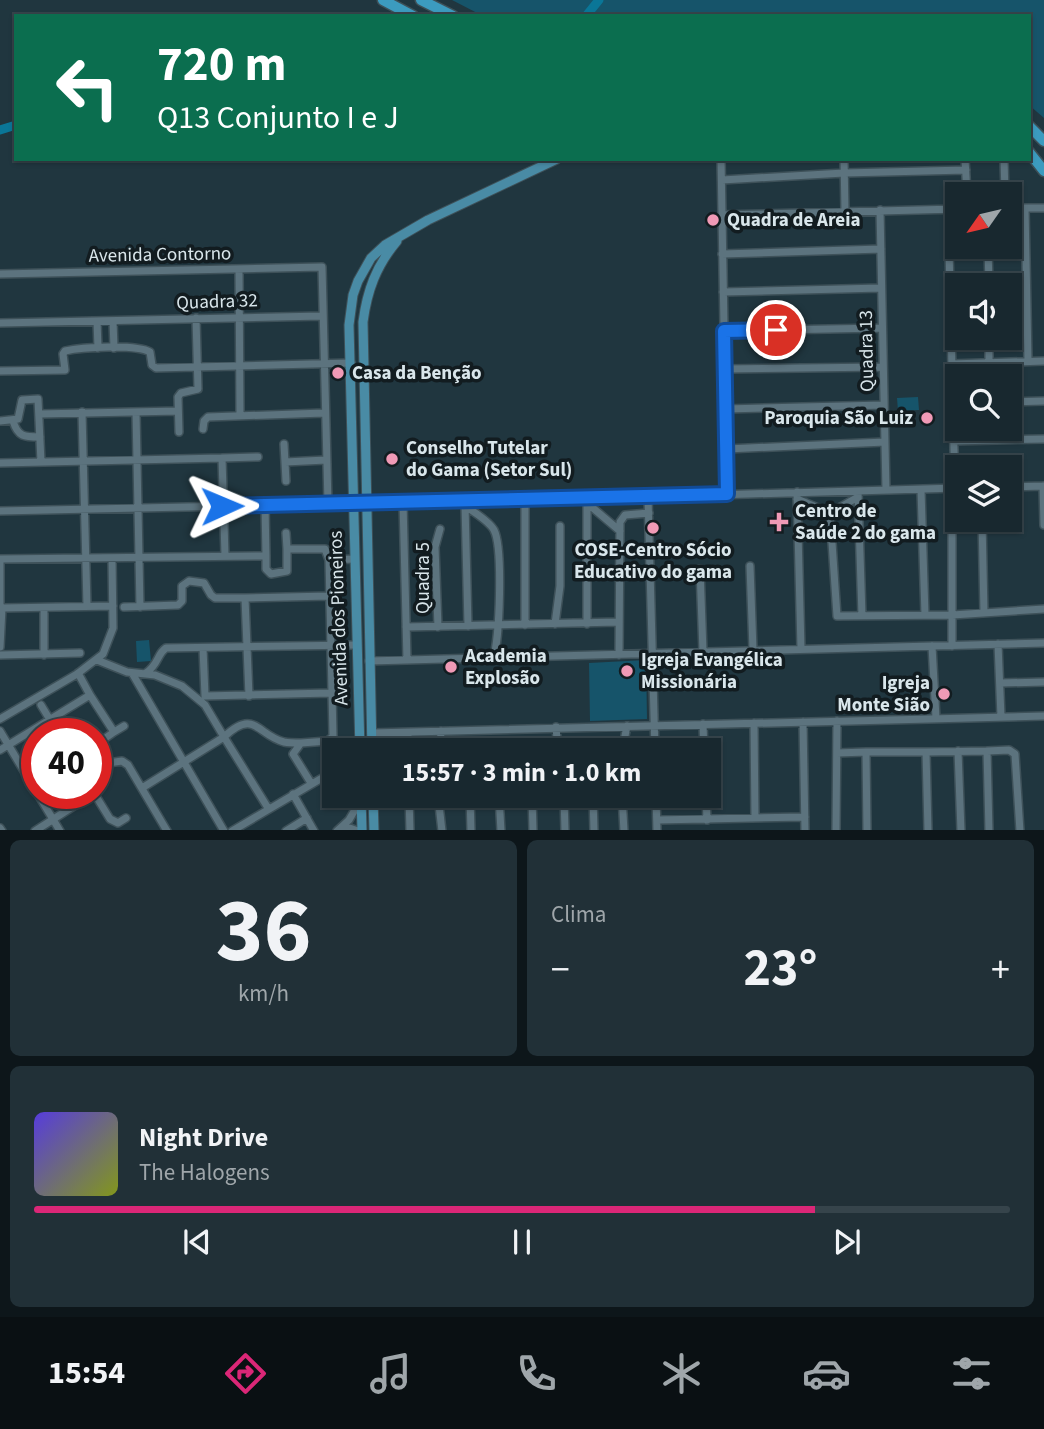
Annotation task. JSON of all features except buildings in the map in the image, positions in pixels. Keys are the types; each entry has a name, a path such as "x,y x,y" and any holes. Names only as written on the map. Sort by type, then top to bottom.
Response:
{"highway":[{"path":"383,0 409,14"},
{"path":"421,0 449,14"},
{"path":"1031,128 1044,141"},
{"path":"1031,155 1044,172"}],"main road":[{"path":"403,235 428,220 553,161"},
{"name":"Avenida dos Pioneiros","path":"360,738 349,324 353,295 371,258 385,245 403,235"},
{"name":"Avenida dos Pioneiros","path":"372,738 363,322 366,296 375,272 403,235"},
{"path":"353,295 366,296"},
{"path":"351,431 365,431"},
{"path":"356,593 367,587"},
{"path":"356,593 368,598"},
{"path":"360,830 361,808"},
{"path":"373,808 374,830"}],"street":[{"path":"721,161 727,494"},
{"path":"844,161 845,211"},
{"path":"965,161 966,182"},
{"path":"1004,161 1005,182"},
{"path":"722,180 965,170"},
{"path":"1028,361 1024,208 1044,208"},
{"path":"722,215 945,209"},
{"name":"Quadra 13","path":"880,210 886,490"},
{"path":"722,254 881,249"},
{"path":"949,259 952,364 1044,361"},
{"name":"Avenida Contorno","path":"0,274 322,267 322,316"},
{"path":"239,269 240,414"},
{"path":"723,292 881,288"},
{"path":"322,316 328,504"},
{"name":"Quadra 32","path":"0,323 322,316"},
{"path":"179,432 179,395 198,389 196,318"},
{"path":"97,321 98,348"},
{"path":"113,321 114,348"},
{"path":"724,331 882,328"},
{"path":"0,372 65,370 65,351 98,348 146,349 150,352 152,365 156,368 351,363"},
{"path":"989,350 989,363"},
{"path":"724,369 883,366"},
{"path":"0,421 19,418 20,401 23,399 38,399 41,462"},
{"path":"1022,402 1044,401"},
{"path":"726,409 884,405"},
{"path":"39,414 178,411"},
{"path":"82,412 87,606"},
{"path":"136,412 140,607"},
{"path":"203,429 205,418 240,414 324,413"},
{"path":"13,421 16,432 21,436 40,437"},
{"path":"1022,439 1044,439"},
{"path":"953,441 954,455"},
{"path":"727,449 885,442"},
{"path":"284,444 286,481"},
{"path":"0,463 258,457"},
{"path":"222,458 225,555"},
{"path":"285,463 326,460"},
{"path":"1022,487 1043,486 1044,525"},
{"path":"0,511 465,503 727,494 797,496 945,489"},
{"path":"921,490 925,615"},
{"path":"830,513 858,494"},
{"path":"858,494 862,616"},
{"path":"797,496 830,513"},
{"path":"797,496 801,649"},
{"path":"648,497 654,738"},
{"path":"525,499 526,625"},
{"path":"587,500 620,531"},
{"path":"587,500 587,624"},
{"path":"403,502 407,660"},
{"path":"465,503 492,526 496,537 498,626 493,659"},
{"path":"465,503 468,626"},
{"path":"265,505 266,569 269,573 285,572 287,569 286,533"},
{"path":"619,655 620,522 625,515 649,513"},
{"path":"830,513 836,616 952,615 1044,609"},
{"path":"555,624 560,586 560,526"},
{"name":"Quadra 5","path":"438,627 435,547 440,529"},
{"path":"952,532 952,646"},
{"path":"982,532 984,613"},
{"path":"142,788 224,737 237,726 248,724 283,742 301,743 332,738 329,561 325,549 287,549"},
{"path":"0,648 0,559 266,556"},
{"path":"0,719 97,660 110,642 113,628 112,558"},
{"path":"329,561 355,559"},
{"path":"750,566 752,650"},
{"path":"699,569 703,652"},
{"path":"124,607 178,605 182,601 183,586 189,581 204,583 215,598 329,596"},
{"path":"245,598 249,696"},
{"path":"2,608 113,606"},
{"path":"44,608 44,655"},
{"path":"407,627 618,622"},
{"path":"369,661 1044,643"},
{"path":"998,644 1001,717"},
{"path":"146,673 156,665 166,648 357,645"},
{"path":"932,646 936,718"},
{"path":"203,648 205,705"},
{"path":"0,655 80,653"},
{"path":"97,660 132,673 146,673 182,685 205,705 268,808"},
{"path":"78,673 114,732"},
{"path":"132,673 223,830"},
{"path":"1000,683 1044,682"},
{"path":"205,696 331,693"},
{"path":"51,718 90,695"},
{"path":"41,705 48,718"},
{"path":"372,733 1044,716"},
{"path":"836,830 837,721"},
{"path":"803,722 806,830"},
{"path":"754,723 755,818"},
{"path":"703,724 704,738"},
{"path":"124,726 99,742 97,747 108,763 125,762 166,830"},
{"path":"625,738 627,726"},
{"path":"556,727 557,738"},
{"path":"0,731 59,830"},
{"path":"440,731 440,738"},
{"path":"408,733 408,738"},
{"path":"0,750 21,737"},
{"path":"301,743 293,754 311,783"},
{"path":"837,753 1009,750 1015,754 1020,830"},
{"path":"958,751 961,830"},
{"path":"987,751 989,830"},
{"path":"866,752 867,830"},
{"path":"926,752 928,830"},
{"path":"234,830 322,777"},
{"path":"292,794 313,830"},
{"path":"341,828 354,808"},
{"path":"409,808 410,830"},
{"path":"439,808 442,830"},
{"path":"470,808 471,830"},
{"path":"499,808 500,830"},
{"path":"532,808 533,830"},
{"path":"564,808 565,830"},
{"path":"593,808 594,830"},
{"path":"623,808 624,830"},
{"path":"656,808 657,830"},
{"path":"706,808 707,820"},
{"path":"36,830 68,809"},
{"path":"104,809 110,819 118,823 126,818"},
{"path":"657,820 805,817"},
{"path":"288,830 307,818"}],"shaded area":[{"path":"452,0 1044,0 1044,118 1031,107 1031,14 479,14"},
{"path":"918,397 919,410 898,411 897,398"},
{"path":"149,640 151,661 137,662 136,641"},
{"path":"646,660 647,719 590,721 589,663"}],"waterway":[{"path":"588,14 599,0"},
{"path":"0,130 14,126"}],"place":[{"name":"Quadra de Areia","path":"713,220"},
{"name":"Casa da Benção","path":"338,373"},
{"name":"Paroquia São Luiz","path":"927,418"},
{"name":"Conselho Tutelar do Gama (Setor Sul)","path":"392,459"},
{"name":"Centro de Saúde 2 do gama","path":"779,522"},
{"name":"COSE-Centro Sócio Educativo do gama","path":"653,528"},
{"name":"Academia Explosão","path":"451,667"},
{"name":"Igreja Evangélica Missionária","path":"627,671"},
{"name":"Igreja Monte Sião","path":"944,694"}],"route":[{"path":"222,506 727,494 724,331 776,330"}]}
